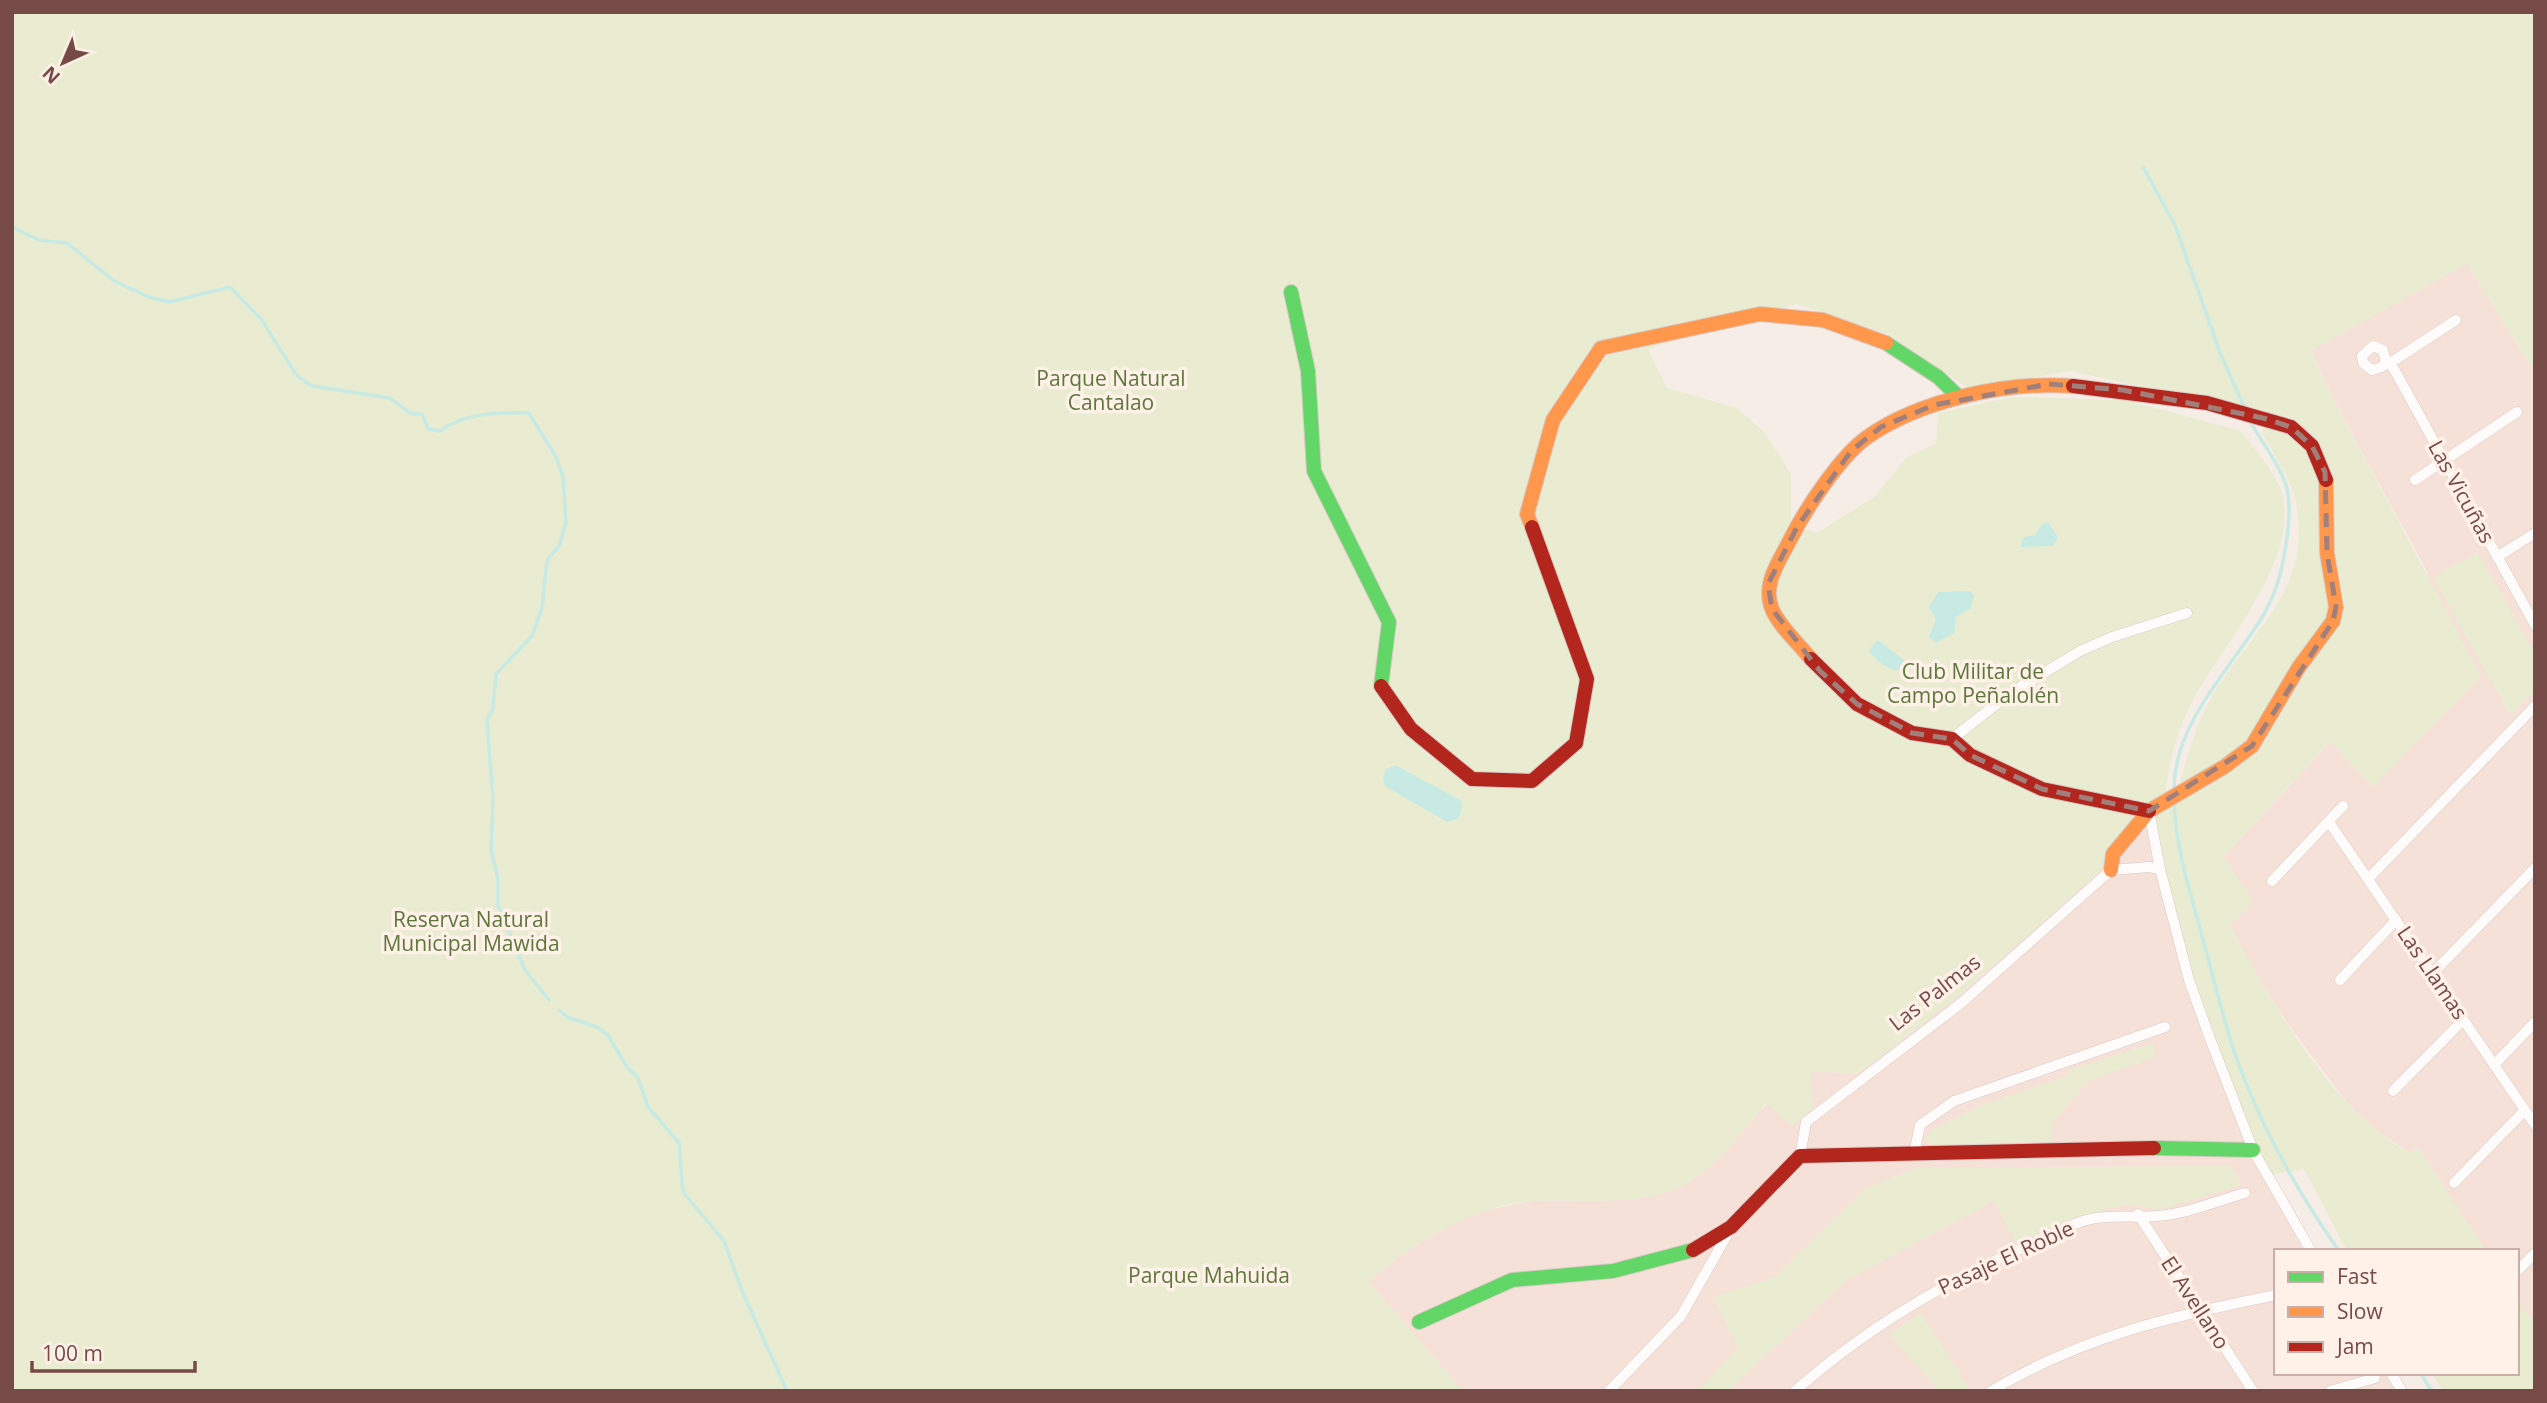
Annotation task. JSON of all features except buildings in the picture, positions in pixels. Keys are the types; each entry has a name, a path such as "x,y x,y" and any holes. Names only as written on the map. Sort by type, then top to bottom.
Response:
{"street":[{"path":"1291,292 1308,371 1314,471 1390,622 1381,685 1411,729 1472,779 1532,781 1576,743 1587,679 1527,514 1553,420 1601,348 1639,345 1734,317 1802,314 1889,343 1945,381 1959,397"},
{"name":"Las Vicuñas","path":"2456,320 2388,362 2535,625"},
{"path":"2049,384 2123,390 2227,408 2263,418 2291,427 2312,446 2325,472 2328,499 2326,553 2336,607 2333,621 2299,667 2252,747 2149,811 2042,789 1970,755 1951,739 1912,733 1857,704 1820,671 1772,609 1768,584 1797,527 1851,452 1881,427 1959,397 2049,384"},
{"path":"2415,480 2517,412"},
{"path":"2497,557 2535,533"},
{"path":"1951,739 2009,694 2080,651 2112,637 2187,613"},
{"path":"2368,879 2535,706"},
{"path":"2272,881 2343,806"},
{"path":"2149,811 2160,869 2189,980 2253,1150 2310,1249"},
{"name":"Las Palmas","path":"1800,1156 1806,1122 1960,1004 2111,870 2113,854 2149,811"},
{"name":"Las Llamas","path":"2329,822 2535,1125"},
{"path":"2111,870 2149,867 2160,869"},
{"path":"2432,974 2535,868"},
{"path":"2340,980 2396,920"},
{"path":"2393,1091 2463,1020"},
{"path":"2494,1065 2535,1022"},
{"path":"1914,1155 1920,1125 1954,1101 2165,1027"},
{"path":"2454,1183 2525,1110"},
{"path":"1419,1322 1512,1280 1613,1271 1693,1250 1731,1227 1800,1156 2216,1147 2253,1150"},
{"name":"Pasaje El Roble","path":"1795,1391 1871,1331 1954,1281 2084,1221 2137,1214 2165,1215 2245,1193"},
{"name":"El Avellano","path":"2137,1214 2253,1391"},
{"path":"1609,1391 1681,1316 1731,1227"},
{"path":"2519,1269 2535,1253"},
{"path":"1991,1391 2053,1358 2112,1334 2200,1310 2274,1296"},
{"path":"2392,1375 2402,1391"},
{"path":"2330,1391 2375,1378"}],"highlighted area":[{"path":"2049,384 2123,390 2263,418 2291,427 2312,446 2325,472 2327,553 2336,607 2333,621 2252,746 2149,811 2042,789 1970,755 1952,739 1912,733 1857,704 1820,671 1772,609 1768,584 1797,527 1851,451 1881,427 1934,405"}],"shaded area":[{"path":"2467,263 2535,373 2535,1325 2519,1301 2519,1249 2485,1249 2418,1148 2410,1153 2369,1126 2346,1101 2290,1027 2259,980 2230,925 2223,857 2331,741 2428,573 2332,397 2311,350"},
{"path":"2151,801 2249,1138 2311,1249 2274,1249 2274,1375 2394,1375 2404,1391 1463,1391 1367,1281 1404,1252 1469,1214 1532,1201 1604,1201 1654,1195 1691,1181 1730,1145 1767,1103 1793,1125 1811,1071 1857,1074 1957,997 2103,868"}],"green space":[{"path":"12,12 2535,12 2535,373 2467,263 2311,351 2332,397 2481,676 2373,787 2330,741 2223,857 2253,902 2230,925 2284,1020 2330,1083 2355,1111 2382,1135 2410,1153 2418,1148 2485,1249 2346,1249 2304,1169 2267,1175 2192,982 2163,876 2150,802 2103,868 1957,997 1857,1074 1811,1071 1813,1108 1793,1126 1766,1103 1713,1164 1675,1189 1637,1199 1534,1201 1488,1210 1445,1228 1368,1281 1463,1391 12,1391","holes":["1797,304 1890,335 1968,388 2072,371 2281,419 2294,414 2261,430 2286,476 2296,503 2299,533 2296,560 2288,584 2262,627 2208,703 2180,783 2166,791 2178,736 2191,704 2257,598 2272,568 2282,538 2285,509 2278,483 2241,431 2126,400 2013,397 1938,413 1936,444 1907,457 1874,497 1817,533 1791,525 1791,474 1764,432 1737,408 1667,388 1648,349"]},
{"path":"2478,553 2535,654 2535,690 2510,715 2433,577"},
{"path":"2154,1043 2155,1057 2089,1080 2051,1124 2053,1141 1934,1145 1925,1139 1930,1131 1983,1105 2070,1075 2068,1070"},
{"path":"2230,1166 2241,1185 2158,1210 2132,1204 2102,1210 2016,1242 1994,1201 1845,1281 1728,1391 1697,1391 1738,1348 1713,1297 1775,1277 1866,1188 1916,1168"},
{"path":"2519,1301 2535,1325 2535,1391 2443,1391 2432,1375 2519,1375"},
{"path":"1921,1313 1970,1391 1940,1391 1889,1334"}],"water":[{"path":"2048,522 2058,537 2053,546 2020,547 2024,537 2035,535 2043,523"},
{"path":"1971,591 1974,597 1970,609 1956,617 1954,633 1936,643 1929,637 1936,619 1929,607 1938,592"},
{"path":"1878,640 1906,662 1904,670 1889,668 1872,654 1869,650"},
{"path":"1395,765 1460,800 1462,807 1459,818 1447,822 1385,786 1383,777 1386,769"}],"waterway":[{"path":"2143,167 2175,225 2220,353 2245,409"},
{"path":"12,227 39,240 67,243 114,281 149,297 169,302 230,287 261,319 297,376 312,386 390,398 412,414 422,414 428,429 440,431 460,420 482,415 529,413 556,457 563,477 566,523 559,546 547,560 542,608 532,636 496,674 493,708 487,720 493,799 491,849 498,880 498,905 525,970 549,1000"},
{"path":"2174,793 2176,768 2192,722 2266,610 2283,564 2289,514 2286,485 2250,420"},
{"path":"2174,800 2184,868 2235,1054 2255,1105 2280,1156 2338,1249"},
{"path":"559,1010 567,1017 597,1027 608,1035 627,1067 638,1078 648,1107 679,1143 683,1192 724,1241 742,1291 787,1391"},
{"path":"2421,1375 2432,1391"}],"traffic: fast":[{"path":"1291,292 1308,371 1314,471 1389,622 1381,686"},
{"path":"1886,343 1938,377 1959,397"},
{"path":"2154,1148 2253,1150"},
{"path":"1419,1322 1512,1280 1613,1271 1693,1250"}],"traffic: slow":[{"path":"1532,527 1527,514 1553,420 1601,348 1760,314 1823,320 1886,343"},
{"path":"1811,659 1775,615 1769,600 1770,582 1804,514 1845,458 1866,438 1887,425 1938,404 1993,390 2048,385 2073,386"},
{"path":"2111,870 2113,854 2149,811 2224,767 2252,746 2299,667 2333,621 2336,607 2327,553 2326,480"}],"traffic: jam":[{"path":"2073,386 2207,403 2291,427 2312,446 2326,480"},
{"path":"1381,686 1411,729 1472,779 1532,781 1576,743 1587,679 1532,527"},
{"path":"1811,659 1857,704 1912,733 1952,739 1970,755 2042,789 2149,811"},
{"path":"1693,1250 1731,1227 1800,1156 2154,1148"}],"park label":[{"name":"Parque Natural Cantalao","path":"1111,391"},
{"name":"Club Militar de Campo Peñalolén","path":"1973,684"},
{"name":"Reserva Natural Municipal Mawida","path":"471,932"},
{"name":"Parque Mahuida","path":"1209,1276"}]}
